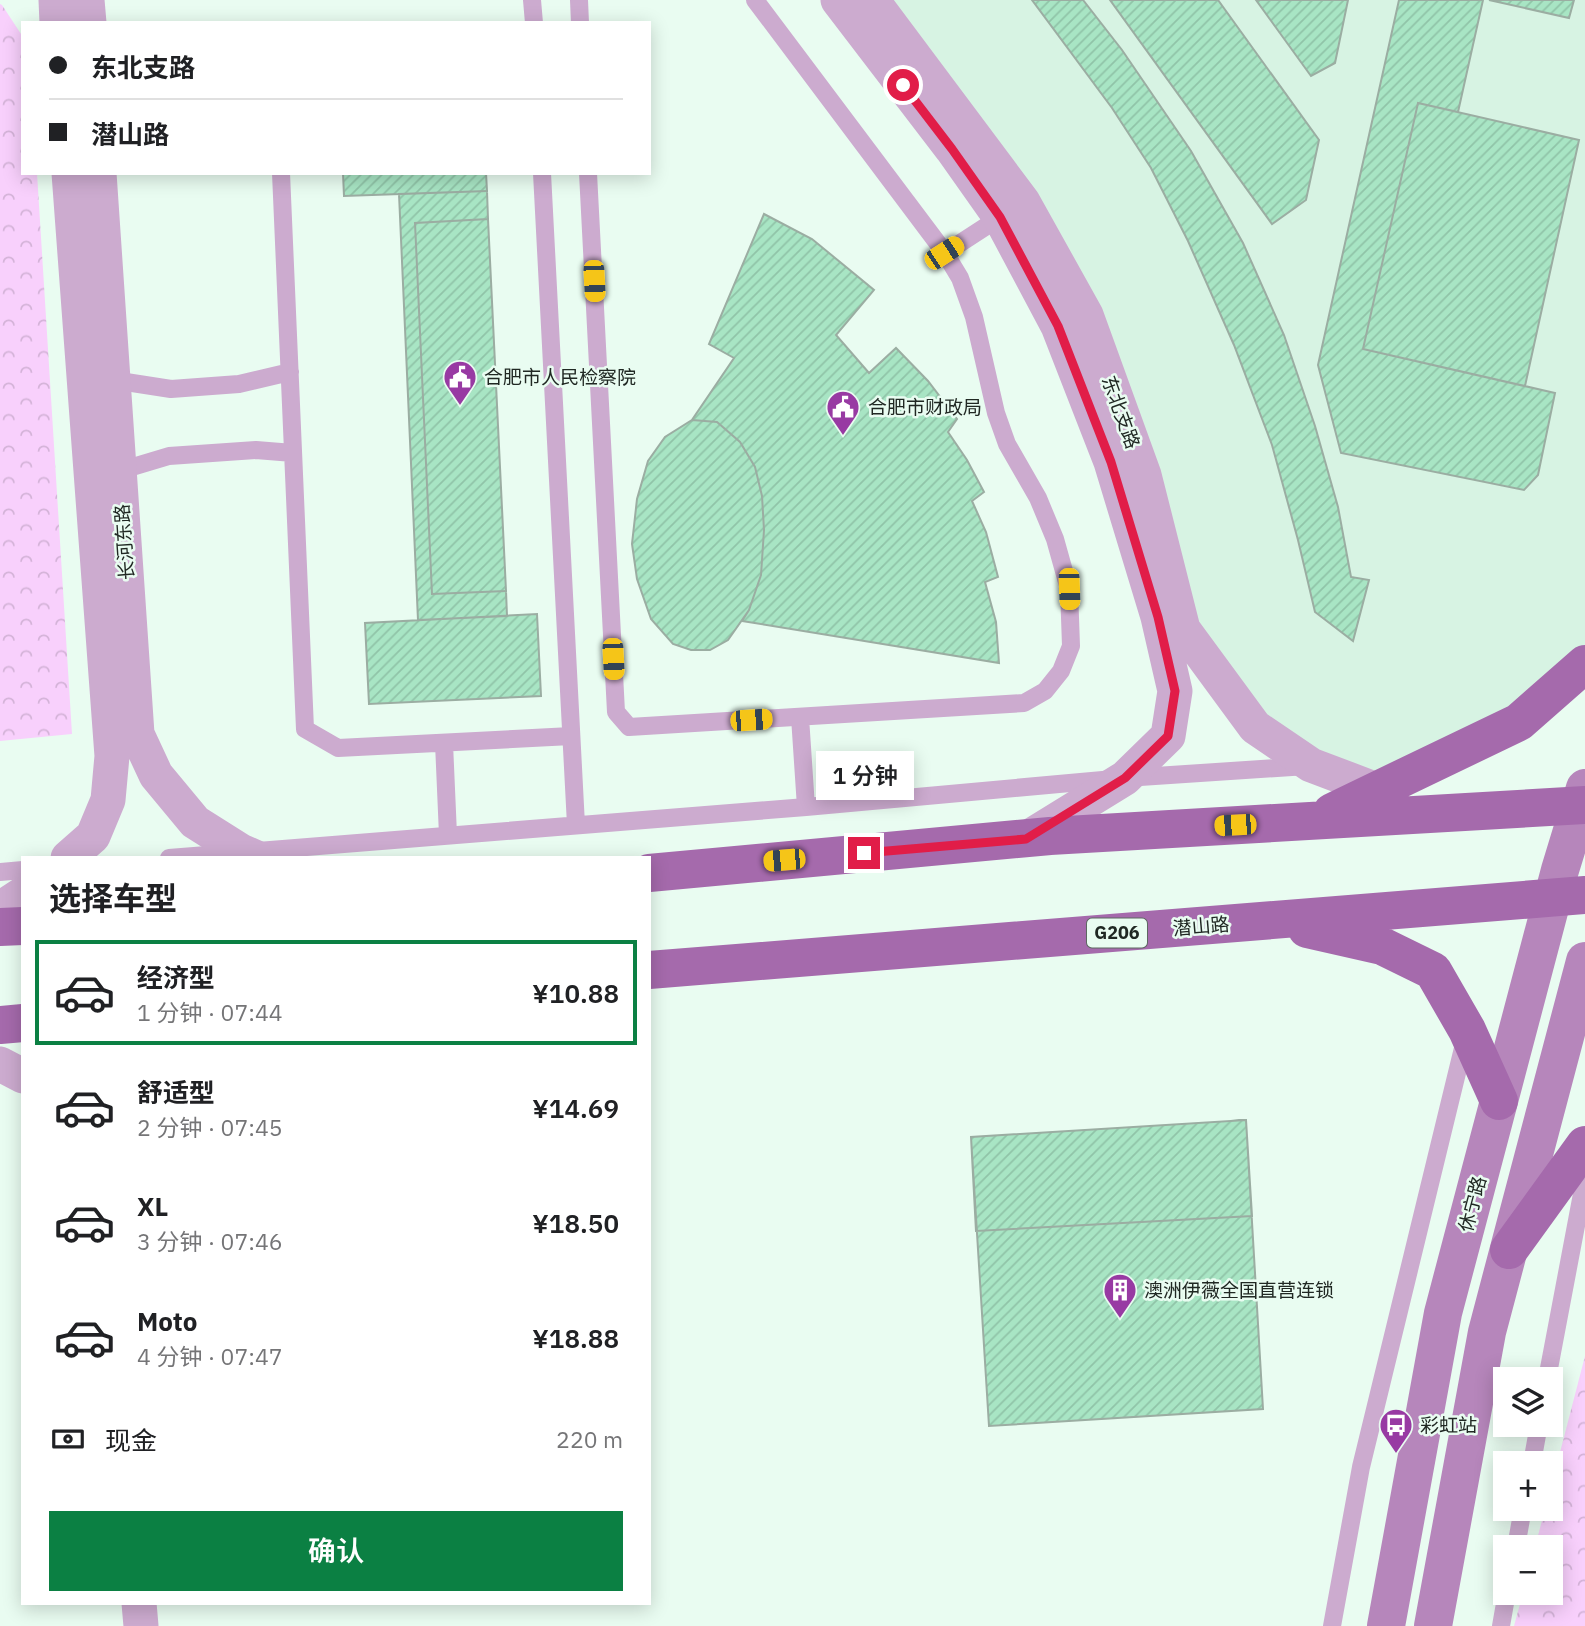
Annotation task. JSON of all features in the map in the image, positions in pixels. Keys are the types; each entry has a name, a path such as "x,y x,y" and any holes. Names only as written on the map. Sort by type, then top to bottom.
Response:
{"main road":[{"path":"1314,820 1519,722 1585,664"},
{"path":"651,873 1026,839 1583,799"},
{"name":"休宁路","path":"1386,1626 1443,1313 1499,1101 1569,896 1583,799"},
{"name":"潜山路","path":"651,970 1569,896"},
{"path":"1271,920 1382,946 1433,971 1467,1030 1499,1101"},
{"path":"0,927 21,926"},
{"path":"1433,1626 1487,1332 1585,961"},
{"path":"0,1025 21,1023"},
{"path":"1509,1250 1585,1144"}],"street":[{"path":"56,0 58,21"},
{"path":"87,0 89,21"},
{"name":"东北支路","path":"838,0 952,149 1012,210 1111,462 1158,617 1175,691 1168,736 1125,778 1026,839"},
{"name":"东北支路","path":"872,0 1012,210 1086,315 1144,475 1183,629 1255,727 1311,765 1377,790"},
{"name":"长河东路","path":"69,175 112,756 108,800 93,836 70,856"},
{"name":"长河东路","path":"99,175 137,734 156,775 195,822 249,854"},
{"path":"0,909 21,895"},
{"path":"0,1064 21,1075"},
{"path":"139,1605 141,1626"}],"lane":[{"path":"533,0 534,21"},
{"path":"579,0 580,21"},
{"path":"588,175 616,712 629,727 1024,703 1045,691 1061,671 1071,646 1069,589 1055,539 1038,498 1007,444 996,413 974,317 960,278 755,0"},
{"path":"281,175 305,729 338,748 571,736"},
{"path":"542,175 576,825"},
{"path":"944,253 1012,210"},
{"path":"113,380 171,389 239,384 290,372"},
{"path":"119,471 169,456 256,450 293,453"},
{"path":"800,717 806,807"},
{"path":"444,743 448,835"},
{"path":"209,856 1125,778 1311,765"},
{"path":"0,872 21,870"},
{"path":"1332,1626 1361,1467 1467,1030"},
{"path":"1550,1367 1585,1187"},
{"path":"1501,1626 1505,1605"}],"shaded area":[{"path":"872,0 1585,0 1585,664 1377,790 1311,765 1183,629 1144,475"}],"green space":[{"path":"0,4 21,34 21,175 37,175 72,734 0,741"},
{"path":"1585,1356 1585,1626 1514,1626 1520,1605 1563,1605 1563,1535 1538,1535 1542,1521 1563,1521 1563,1451 1560,1451"}],"building":[{"path":"1032,0 1083,0 1122,50 1191,151 1243,243 1284,335 1315,426 1338,507 1351,577 1369,580 1353,641 1315,612 1272,445 1234,345 1188,241 1151,168 1112,108"},
{"path":"1110,0 1218,0 1319,140 1306,200 1272,224"},
{"path":"1256,0 1348,0 1335,63 1311,76"},
{"path":"1399,0 1483,0 1458,112 1418,103 1363,349 1555,393 1538,475 1524,490 1341,453 1318,365"},
{"path":"1489,0 1574,0 1569,18"},
{"path":"1418,103 1579,140 1525,386 1363,349"},
{"path":"343,175 486,175 487,191 344,196"},
{"path":"487,191 488,219 415,223 432,594 506,591 507,616 418,620 399,194"},
{"name":"合肥市财政局","path":"764,214 812,239 874,290 836,335 869,373 896,348 928,381 957,419 948,432 984,492 972,501 986,532 998,577 985,582 996,622 999,663 742,621 749,610 761,575 764,530 762,496 755,467 740,442 717,422 692,420 734,358 709,344"},
{"name":"合肥市人民检察院","path":"488,219 506,591 432,594 415,223"},
{"path":"692,420 717,422 740,442 755,467 762,496 764,530 761,575 749,610 728,640 710,650 691,650 673,644 651,619 637,579 632,544 637,499 648,461 665,437"},
{"path":"537,614 541,696 369,704 365,623"},
{"name":"澳洲伊薇全国直营连锁","path":"1246,1120 1263,1409 989,1426 971,1137"},
{"path":"1246,1120 1252,1216 976,1231 971,1137"}],"place":[{"name":"合肥市人民检察院","path":"460,407"},
{"name":"合肥市财政局","path":"843,437"},
{"name":"澳洲伊薇全国直营连锁","path":"1120,1320"},
{"name":"彩虹站","path":"1396,1455"}],"route":[{"path":"864,853 1026,839 1125,778 1168,736 1175,691 1158,617 1111,462 1058,326 1000,217 903,85"}]}
